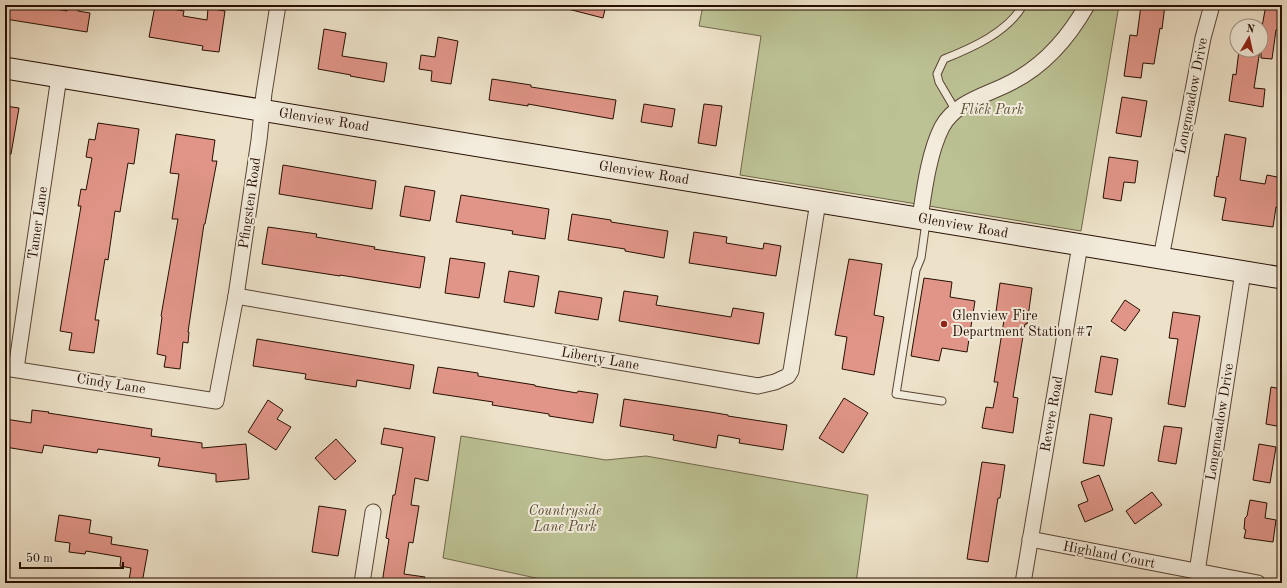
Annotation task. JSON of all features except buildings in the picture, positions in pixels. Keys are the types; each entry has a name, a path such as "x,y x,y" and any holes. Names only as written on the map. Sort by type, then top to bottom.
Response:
{"main road":[{"name":"Glenview Road","path":"5,68 1282,278"}],"street":[{"name":"Pfingsten Road","path":"216,401 236,296 278,5"},
{"path":"923,219 931,160 935,144 942,127 956,111 972,100 1012,82 1045,60 1065,40 1087,5"},
{"name":"Longmeadow Drive","path":"1161,258 1203,38 1212,5"},
{"name":"Tamer Lane","path":"10,368 59,77"},
{"name":"Liberty Lane","path":"236,296 758,386 776,382 788,376 791,371 818,202"},
{"name":"Revere Road","path":"1023,583 1080,245"},
{"name":"Longmeadow Drive","path":"1197,572 1243,272"},
{"name":"Cindy Lane","path":"10,368 216,401"},
{"path":"362,583 374,512"},
{"name":"Highland Court","path":"1030,539 1258,583"}],"lane":[{"path":"956,111 939,82 937,74 944,59 964,51 994,35 1018,14 1023,5"},
{"path":"923,219 921,258 916,270 896,394 942,401"}],"green space":[{"name":"Flick Park","path":"703,5 1119,5 1081,231 740,175 761,36 699,26"},
{"name":"Countryside Lane Park","path":"461,436 606,460 646,456 868,495 856,583 559,583 443,558"}],"place":[{"name":"Glenview Fire Department Station #7","path":"944,324"}]}
